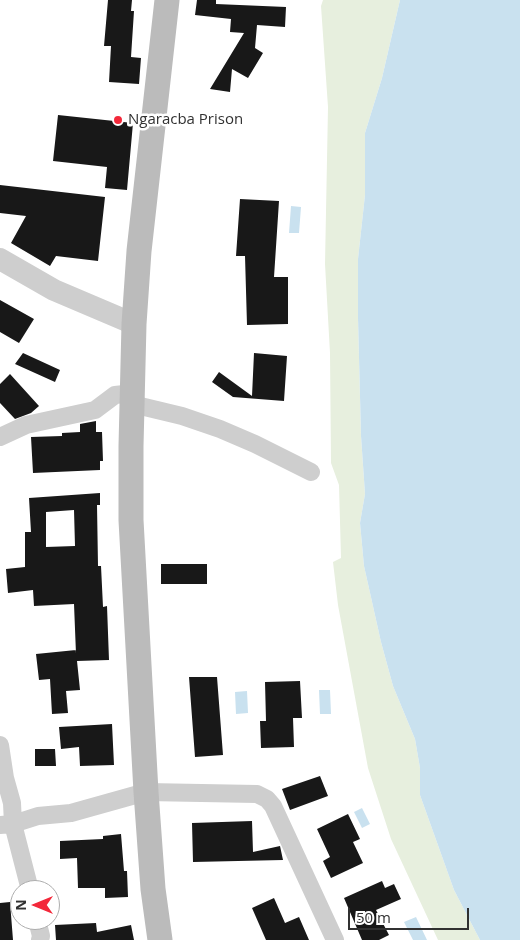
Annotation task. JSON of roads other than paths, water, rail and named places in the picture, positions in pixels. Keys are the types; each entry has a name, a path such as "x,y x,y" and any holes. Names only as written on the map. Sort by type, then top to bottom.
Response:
{"main road":[{"path":"160,940 153,889 146,792 131,520 134,324 139,251 167,0"}],"street":[{"path":"0,259 54,290 134,324"},
{"path":"0,437 26,425 95,410 115,396 132,399 220,429 311,472"},
{"path":"0,745 5,778 12,803 7,824 27,880"},
{"path":"7,824 38,816 71,813 146,792 257,794 267,799 273,806 335,940"}],"water":[{"path":"400,0 520,0 520,940 480,940 454,890 420,795 420,768 415,739 393,686 364,566 360,523 365,494 361,436 358,259 365,195 365,133 382,78"},
{"path":"291,206 301,207 299,233 289,233"},
{"path":"319,690 330,690 331,714 320,714"},
{"path":"247,691 248,713 236,714 235,692"},
{"path":"362,808 370,824 362,828 354,812"},
{"path":"416,917 427,940 413,940 404,922"}],"place":[{"name":"Ngaracba Prison","path":"118,120"}]}
